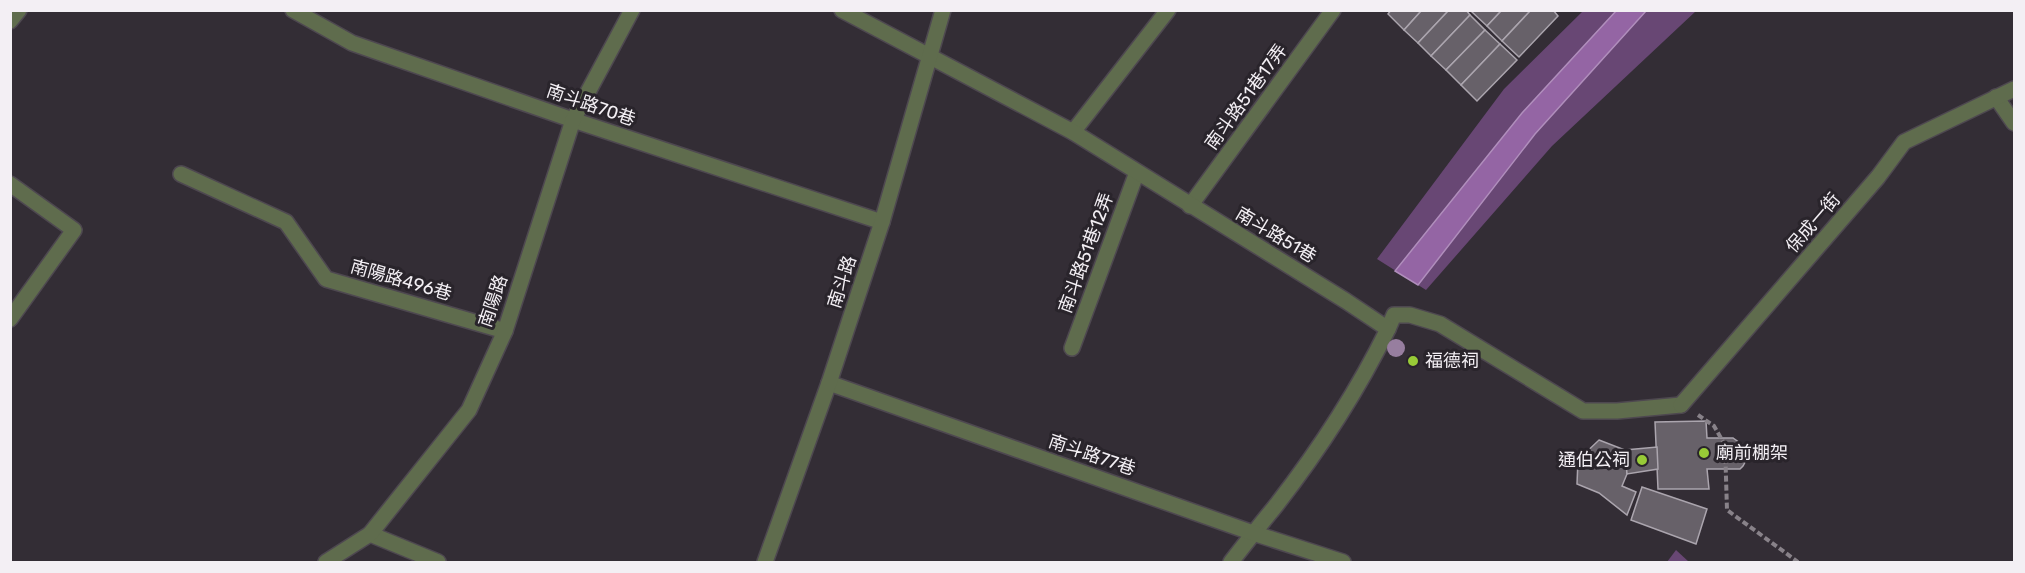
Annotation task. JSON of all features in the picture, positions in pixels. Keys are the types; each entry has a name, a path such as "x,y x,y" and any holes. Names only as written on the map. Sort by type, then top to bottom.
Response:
{"street":[{"path":"10,21 19,10"},
{"name":"南斗路70巷","path":"293,10 352,43 573,120 882,222"},
{"name":"南陽路","path":"326,562 370,534 469,410 505,331 573,120 632,10"},
{"name":"南斗路51巷","path":"842,10 1073,132 1388,329"},
{"name":"南斗路","path":"765,562 829,383 882,222 943,10"},
{"path":"1073,132 1168,10"},
{"name":"南斗路51巷17弄","path":"1190,206 1333,10"},
{"name":"保成一街","path":"1681,405 1878,177 1904,142 2014,89"},
{"path":"1996,97 2014,123"},
{"name":"南斗路51巷12弄","path":"1072,348 1137,172"},
{"name":"南陽路496巷","path":"181,174 286,222 326,279 505,331"},
{"path":"10,184 74,230 10,319"},
{"path":"1231,562 1274,508 1320,443 1369,368 1394,315 1410,315 1440,324 1583,411 1617,411 1681,405"},
{"name":"南斗路77巷","path":"829,383 1252,533 1343,562"},
{"path":"370,534 438,562"}],"path":[{"path":"1681,405 1714,426 1725,445 1727,510 1798,562"}],"shaded area":[{"path":"1583,11 1696,11 1552,146 1426,290 1377,259 1504,89"},
{"path":"1616,11 1646,11 1535,134 1418,285 1395,271 1522,113"},
{"path":"1676,550 1689,562 1667,562"}],"building":[{"path":"1391,10 1422,10 1404,30 1388,14"},
{"path":"1422,10 1449,10 1418,43 1404,30"},
{"path":"1449,10 1466,10 1470,15 1431,56 1418,43"},
{"path":"1474,10 1502,10 1487,26 1472,12"},
{"path":"1502,10 1531,10 1502,41 1487,26"},
{"path":"1531,10 1553,10 1558,16 1519,57 1502,41"},
{"path":"1470,15 1485,30 1446,70 1431,56"},
{"path":"1485,30 1500,44 1461,85 1446,70"},
{"path":"1500,44 1517,60 1477,101 1461,85"},
{"name":"廟前棚架","path":"1706,421 1707,438 1733,438 1751,451 1743,466 1740,469 1707,469 1709,489 1658,489 1655,422"},
{"path":"1599,440 1625,450 1627,474 1622,486 1636,492 1627,515 1599,493 1577,484 1578,460"},
{"name":"通伯公祠","path":"1657,447 1658,469 1627,474 1625,450"},
{"path":"1642,487 1707,509 1696,544 1631,520"}],"place":[{"name":"福德祠","path":"1413,361"},
{"name":"廟前棚架","path":"1704,453"},
{"name":"通伯公祠","path":"1642,460"}]}
